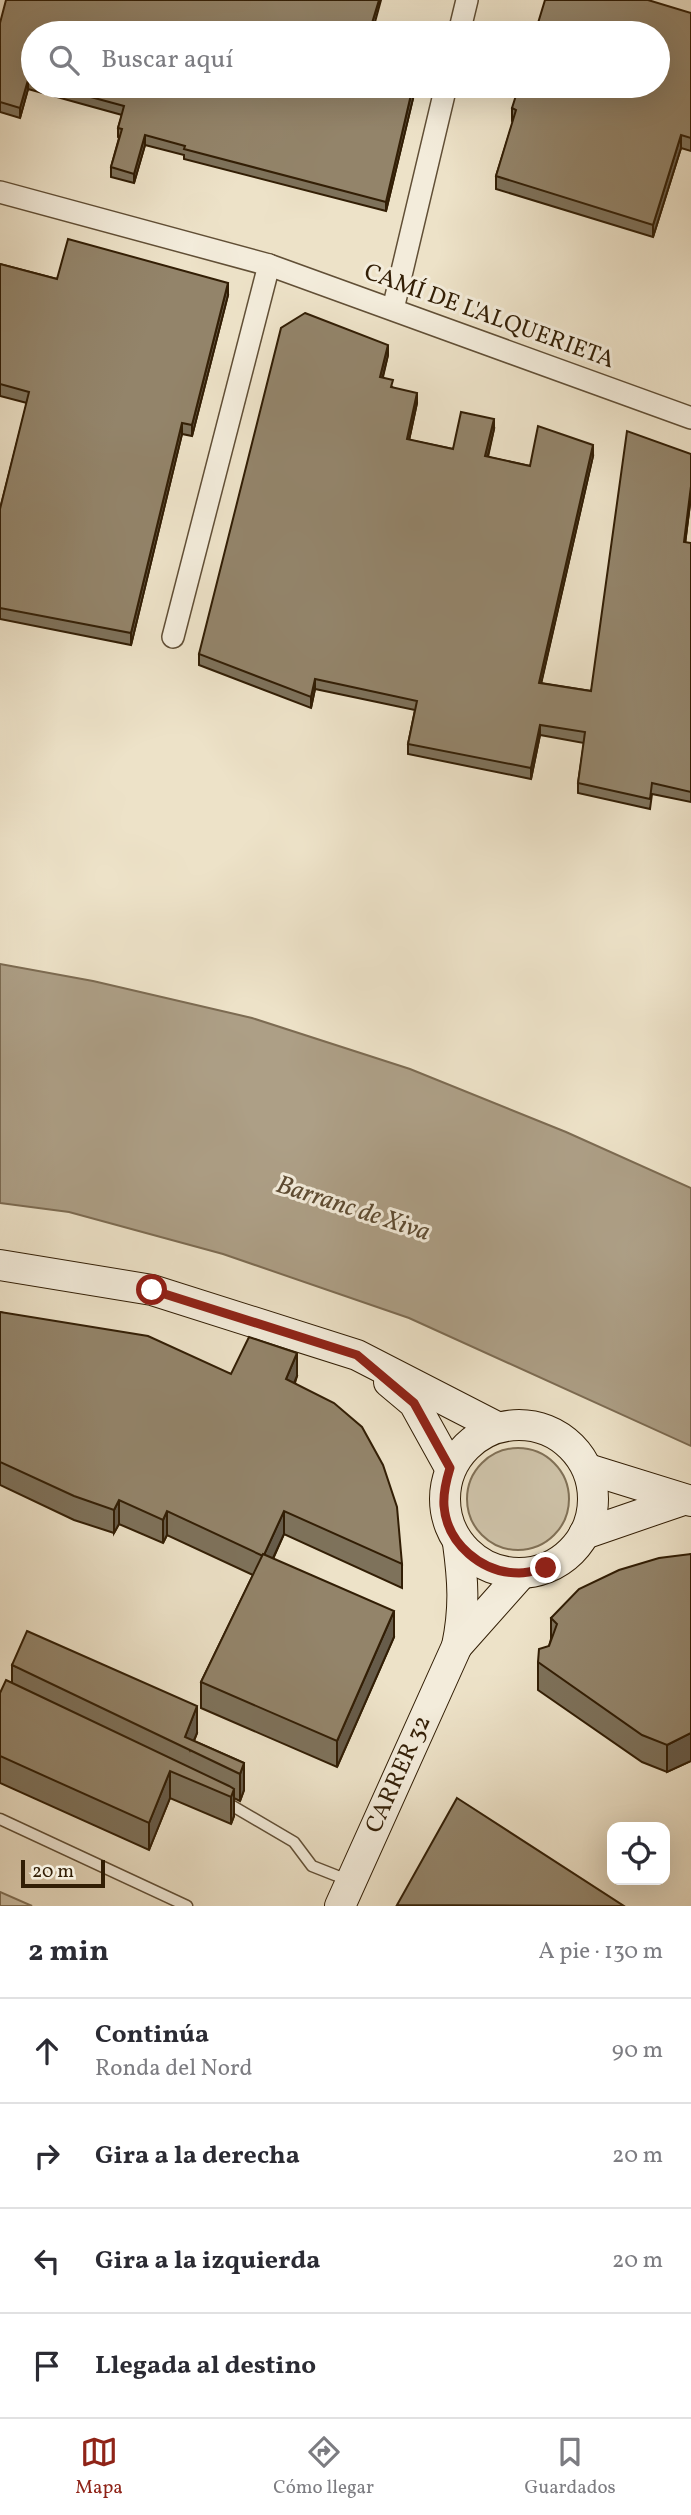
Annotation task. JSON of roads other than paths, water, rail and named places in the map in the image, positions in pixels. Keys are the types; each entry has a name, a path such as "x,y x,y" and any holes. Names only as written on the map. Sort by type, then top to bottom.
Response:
{"street":[{"path":"462,21 467,0"},
{"path":"393,309 443,98"},
{"name":"CAMÍ DE L'ALQUERIETA","path":"0,192 270,265 691,418"},
{"path":"173,637 270,265"},
{"path":"0,1265 152,1290 357,1355 497,1427"},
{"path":"357,1355 414,1403 450,1468"},
{"path":"519,1424 540,1427 560,1436 576,1451 588,1469 593,1491 592,1514 584,1534 568,1555 546,1568 521,1574 497,1570 475,1560 458,1543 449,1525 444,1507 444,1487 450,1468 462,1450 478,1436 497,1427 519,1424"},
{"path":"588,1469 687,1500"},
{"path":"584,1534 687,1500"},
{"name":"CARRER 32","path":"346,1894 457,1646 463,1617 464,1581 458,1543"},
{"name":"CARRER 32","path":"457,1646 521,1574"}],"lane":[{"path":"209,1794 294,1842 312,1866 346,1894"},
{"path":"0,1819 187,1906"}],"water":[{"name":"Barranc de Xiva","path":"0,964 93,981 252,1018 410,1069 566,1132 691,1188 691,1446 409,1318 223,1254 69,1212 0,1203"}]}
